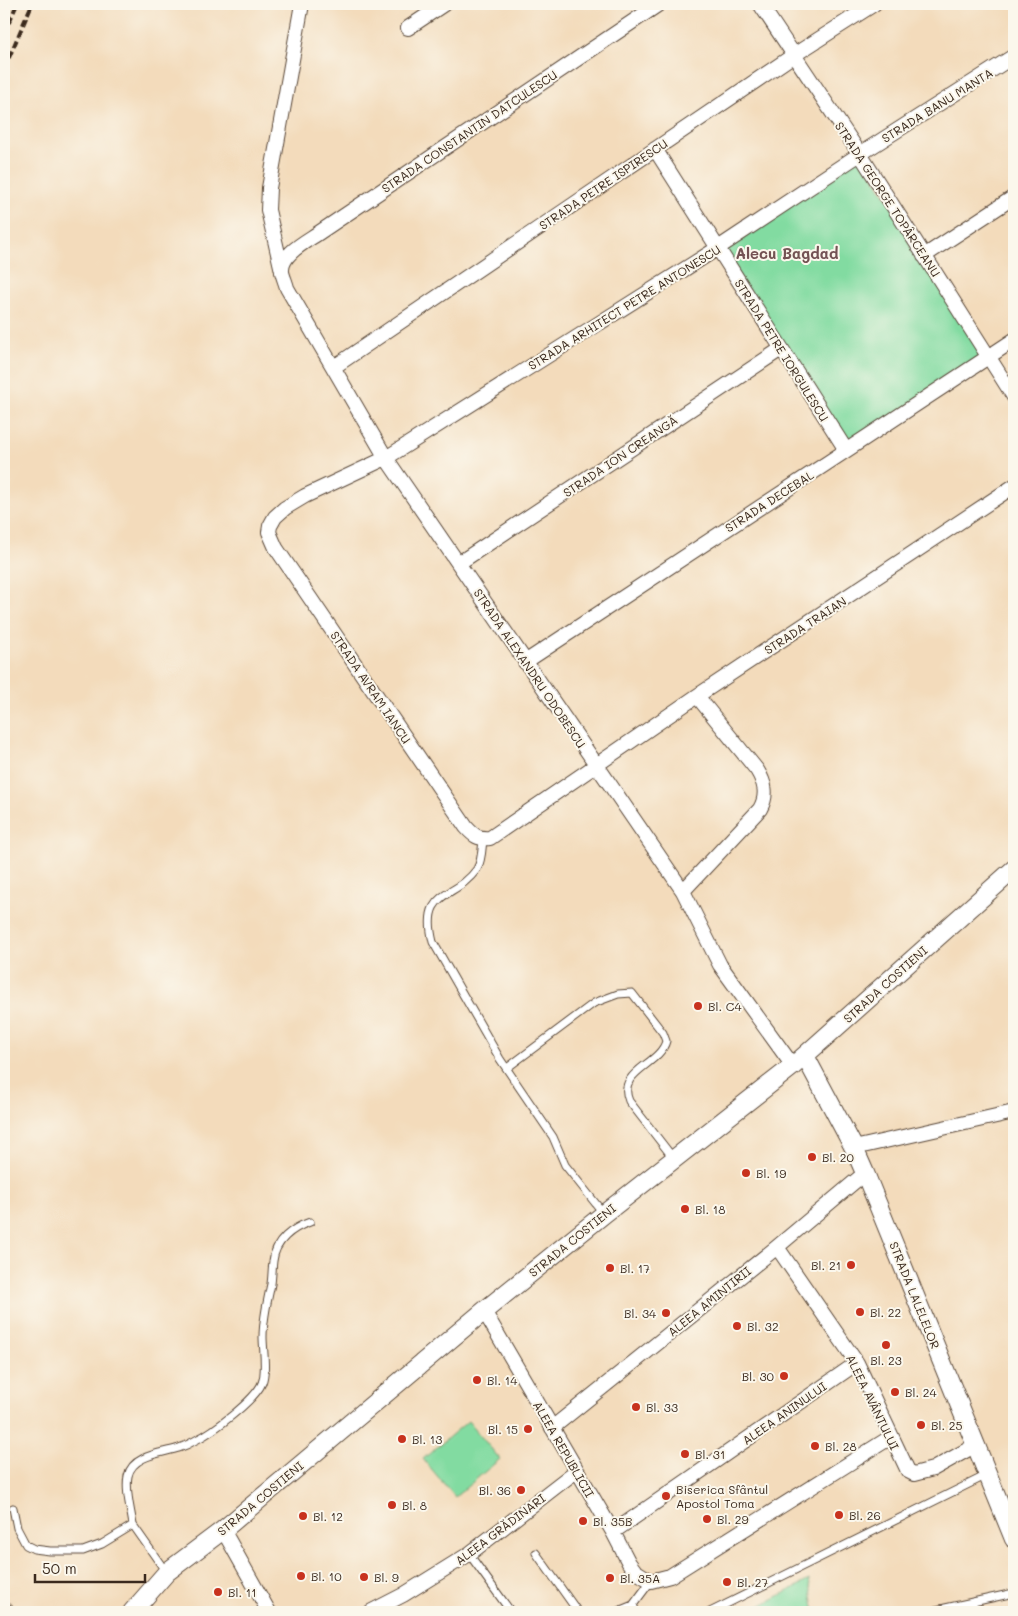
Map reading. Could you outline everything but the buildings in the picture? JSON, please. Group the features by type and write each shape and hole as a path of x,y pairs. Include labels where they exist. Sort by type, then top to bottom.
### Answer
{"street":[{"name":"STRADA ALEXANDRU ODOBESCU","path":"302,4 269,188 268,210 287,288 386,458 683,891 720,965 799,1061"},
{"path":"408,28 444,4"},
{"name":"STRADA CONSTANTIN DATCULESCU","path":"283,267 290,253 317,234 659,4"},
{"name":"STRADA GEORGE TOPÂRCEANU","path":"760,4 860,154 1014,397"},
{"name":"STRADA PETRE ISPIRESCU","path":"334,367 794,55 874,4"},
{"name":"STRADA BANU MANTA","path":"860,154 1014,56"},
{"name":"STRADA PETRE IORGULESCU","path":"655,149 846,450"},
{"name":"STRADA ARHITECT PETRE ANTONESCU","path":"386,458 718,248 860,154"},
{"path":"924,256 1014,197"},
{"name":"STRADA DECEBAL","path":"525,662 1014,340"},
{"name":"STRADA ION CREANGĂ","path":"459,563 782,349"},
{"name":"STRADA AVRAM IANCU","path":"386,458 305,496 285,508 275,517 269,532 282,556 466,827 473,836 483,839"},
{"name":"STRADA TRAIAN","path":"597,765 697,696 1014,486"},
{"path":"683,891 760,809 764,801 765,792 764,784 757,770 697,696"},
{"path":"483,839 490,838 597,765"},
{"name":"STRADA COSTIENI","path":"132,1612 167,1572 223,1530 604,1214 799,1061 1014,869"},
{"name":"STRADA LALELELOR","path":"799,1061 854,1148 1014,1539"},
{"path":"854,1148 1014,1112"},
{"name":"ALEEA AMINTIRII","path":"552,1428 865,1173"},
{"name":"ALEEA AVÂNTULUI","path":"777,1246 857,1363 908,1471 914,1474 933,1469 976,1445"},
{"name":"ALEEA REPUBLICII","path":"484,1312 613,1532 629,1563 635,1571 651,1581"},
{"name":"ALEEA ANINULUI","path":"613,1532 857,1363"},
{"path":"651,1581 670,1576 891,1436"},
{"name":"ALEEA GRĂDINARI","path":"370,1612 403,1595 469,1554 576,1471"},
{"path":"223,1530 270,1612"}],"lane":[{"path":"483,839 477,868 468,878 439,899 430,915 429,926 433,942 507,1068 553,1137 564,1164 604,1214"},
{"path":"507,1068 594,1003 618,994 632,993 664,1033 666,1041 660,1052 630,1078 626,1092 629,1100 674,1159"},
{"path":"167,1572 133,1525 128,1475 133,1466 146,1457 181,1448 198,1440 220,1425 247,1401 262,1383 264,1369 263,1328 272,1282 273,1260 280,1242 291,1231 310,1222"},
{"path":"710,1612 987,1475"},
{"path":"13,1508 16,1528 21,1538 26,1545 42,1550 83,1551 102,1544 133,1525"},
{"path":"536,1553 578,1612"},
{"path":"469,1554 511,1612"},
{"path":"616,1612 634,1609 651,1581"},
{"path":"927,1612 1014,1593"}],"green space":[{"path":"860,154 984,357 847,446 718,248"},
{"path":"468,1421 500,1459 455,1497 423,1459"},
{"path":"809,1580 815,1612 748,1612"}],"railway":[{"path":"4,34 17,4"},
{"path":"4,69 32,4"}],"place":[{"name":"Bl. C4","path":"698,1006"},
{"name":"Bl. 20","path":"812,1157"},
{"name":"Bl. 19","path":"746,1173"},
{"name":"Bl. 18","path":"685,1209"},
{"name":"Bl. 21","path":"851,1265"},
{"name":"Bl. 17","path":"610,1268"},
{"name":"Bl. 22","path":"860,1312"},
{"name":"Bl. 34","path":"666,1313"},
{"name":"Bl. 32","path":"737,1326"},
{"name":"Bl. 23","path":"886,1345"},
{"name":"Bl. 30","path":"784,1376"},
{"name":"Bl. 14","path":"477,1380"},
{"name":"Bl. 24","path":"895,1392"},
{"name":"Bl. 33","path":"636,1407"},
{"name":"Bl. 25","path":"921,1425"},
{"name":"Bl. 15","path":"528,1429"},
{"name":"Bl. 13","path":"402,1439"},
{"name":"Bl. 28","path":"815,1446"},
{"name":"Bl. 31","path":"685,1454"},
{"name":"Bl. 36","path":"521,1490"},
{"name":"Biserica Sfântul Apostol Toma","path":"666,1496"},
{"name":"Bl. 8","path":"392,1505"},
{"name":"Bl. 26","path":"839,1515"},
{"name":"Bl. 12","path":"303,1516"},
{"name":"Bl. 29","path":"707,1519"},
{"name":"Bl. 35B","path":"583,1521"},
{"name":"Bl. 10","path":"301,1576"},
{"name":"Bl. 9","path":"364,1577"},
{"name":"Bl. 35A","path":"610,1578"},
{"name":"Bl. 27","path":"727,1582"},
{"name":"Bl. 11","path":"218,1592"}],"district":[{"name":"Alecu Bagdad","path":"787,253"}]}
